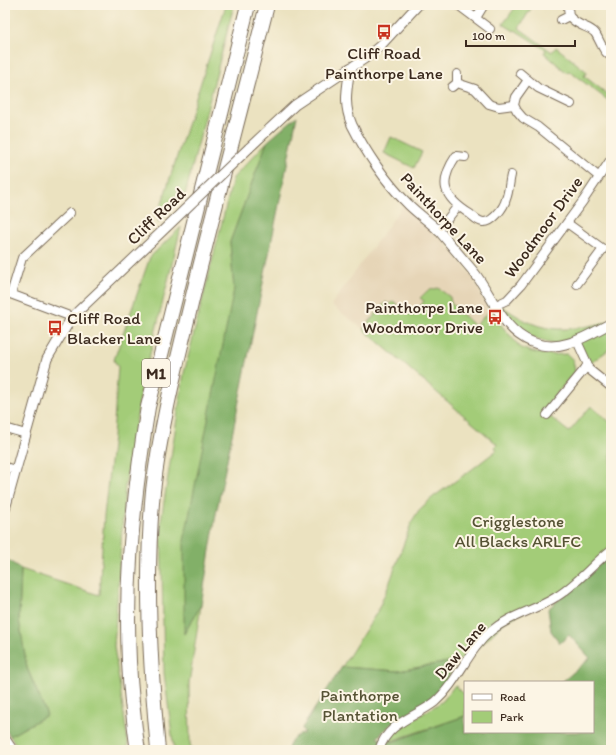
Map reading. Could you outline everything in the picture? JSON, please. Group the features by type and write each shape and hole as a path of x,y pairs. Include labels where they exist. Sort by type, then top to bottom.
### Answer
{"highway":[{"name":"M1","path":"138,750 127,656 130,548 140,457 148,407 248,5"},
{"name":"M1","path":"158,750 151,672 149,565 154,490 169,395 267,5"}],"street":[{"name":"Cliff Road","path":"5,510 47,359 72,317 296,105 381,45 418,5"},
{"path":"458,5 490,29"},
{"path":"476,18 484,5"},
{"path":"568,7 565,18 594,32 605,50 611,56"},
{"name":"Painthorpe Lane","path":"350,68 345,92 347,110 355,130 388,180 405,202 438,231 478,277 494,306 516,332 533,343 553,346 577,341 611,323"},
{"path":"520,73 538,88 571,104"},
{"path":"457,74 455,85 475,90 489,104 499,107 514,105"},
{"path":"528,80 516,97 514,105 523,118 538,127 598,176"},
{"path":"465,157 456,156 446,178 448,194 457,207 477,220 484,222 490,220 506,201 511,175"},
{"name":"Woodmoor Drive","path":"494,306 507,300 521,285 583,201 598,176 611,159"},
{"path":"508,188 517,190"},
{"path":"438,231 457,207"},
{"path":"70,212 22,258 8,293 72,317"},
{"path":"567,223 602,249 578,284"},
{"path":"548,415 588,365 577,341"},
{"path":"586,367 611,387"},
{"path":"5,428 26,434"},
{"path":"5,467 16,470"},
{"name":"Daw Lane","path":"379,750 386,735 392,728 409,716 427,708 442,694 491,631 505,622 563,593 611,550"},
{"path":"5,738 13,750"}],"shaded area":[{"path":"404,204 445,243 472,276 489,311 520,347 526,350 548,355 567,354 570,357 575,367 575,371 554,399 374,337 331,305"}],"green space":[{"path":"226,5 234,5 185,195 158,223 159,212"},
{"path":"517,5 533,5 519,28 552,52 556,47 587,72 584,76 611,97 611,104 569,71 567,73 544,53 546,50 503,24"},
{"path":"297,116 216,514 201,605 184,634 184,541 234,289 230,242 267,142"},
{"path":"391,137 422,152 414,168 384,153"},
{"path":"267,142 230,242 234,289 184,634 201,605 189,683 190,744 192,750 174,750 164,673 161,521 184,373 233,178"},
{"path":"181,227 142,387 125,486 114,646 129,750 20,750 10,736 47,715 27,668 19,622 21,569 99,595 104,516 113,436 118,367 114,360 150,257"},
{"name":"Crigglestone All Blacks ARLFC","path":"438,288 450,297 451,303 475,326 489,311 520,347 525,350 542,354 567,354 573,360 575,371 543,411 569,432 591,406 611,423 611,550 572,586 505,622 474,652 459,660 398,671 342,667 377,612 388,587 412,521 419,510 433,497 497,450 495,447 497,444 363,329 386,302 390,305 393,301 413,316 424,301 420,298 427,291"},
{"path":"498,303 526,321 539,326 565,329 579,328 611,321 611,348 588,365 577,341 559,346 516,333"},
{"name":"Painthorpe Plantation","path":"611,554 611,642 609,644 611,645 611,750 288,750 293,739 304,733 302,728 342,667 398,671 459,660 443,684 432,697 383,731 377,738 392,742 464,716 464,733 594,733 594,681 563,681 590,658 569,635 560,643 551,631 548,609"},
{"path":"5,558 21,569 19,619 27,668 47,715 10,736 5,729"},
{"path":"455,685 464,694 464,716 388,742 397,730 443,701"}],"place":[{"name":"Cliff Road Painthorpe Lane","path":"384,32"},
{"name":"Painthorpe Lane Woodmoor Drive","path":"495,317"},
{"name":"Cliff Road Blacker Lane","path":"55,328"}]}
